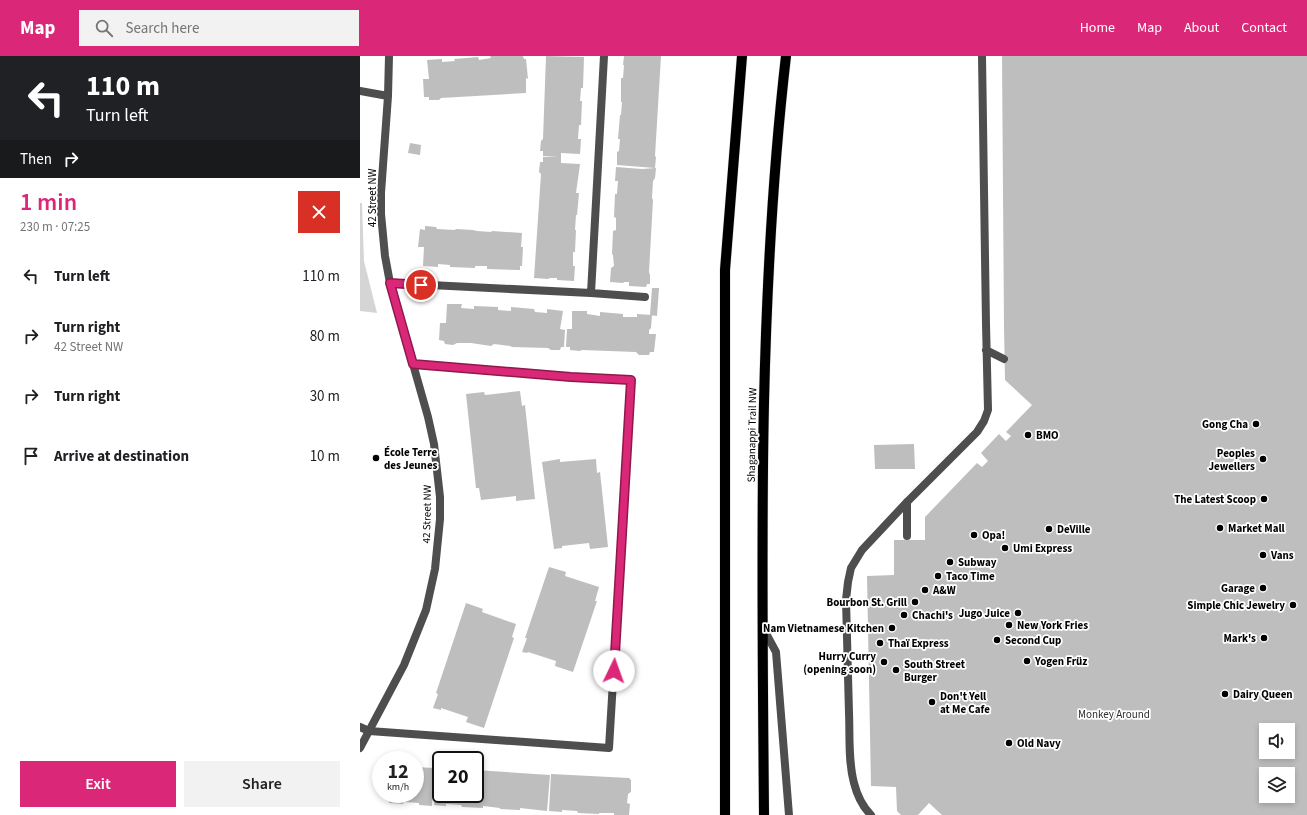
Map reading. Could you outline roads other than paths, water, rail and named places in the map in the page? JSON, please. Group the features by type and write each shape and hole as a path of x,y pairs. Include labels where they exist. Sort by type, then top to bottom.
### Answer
{"main road":[{"path":"724,815 725,270 742,56"},
{"name":"Shaganappi Trail NW","path":"764,815 763,460 766,316 776,158 786,56"}],"street":[{"name":"42 Street NW","path":"360,748 404,665 426,610 435,569 440,519 440,497 434,444 428,417 390,283 385,256 381,214 382,170 388,96 389,56"},
{"path":"591,293 604,56"},
{"path":"871,815 858,797 852,768 846,591 851,568 857,556 907,502 977,432 984,421 988,410 982,56"},
{"path":"360,91 388,96"},
{"path":"390,283 645,297"},
{"path":"986,350 1004,358"},
{"path":"360,727 369,731 609,748 631,380 571,377 413,364"},
{"path":"907,502 907,536"},
{"path":"763,627 776,652 789,815"}],"place":[{"name":"Gong Cha","path":"1256,424"},
{"name":"BMO","path":"1028,435"},
{"name":"École Terre des Jeunes","path":"376,458"},
{"name":"Peoples Jewellers","path":"1263,459"},
{"name":"The Latest Scoop","path":"1264,499"},
{"name":"Market Mall","path":"1220,528"},
{"name":"DeVille","path":"1049,529"},
{"name":"Opa!","path":"974,535"},
{"name":"Umi Express","path":"1005,548"},
{"name":"Vans","path":"1263,555"},
{"name":"Subway","path":"950,562"},
{"name":"Taco Time","path":"938,576"},
{"name":"Garage","path":"1263,588"},
{"name":"A&W","path":"925,590"},
{"name":"Bourbon St. Grill","path":"915,602"},
{"name":"Simple Chic Jewelry","path":"1293,605"},
{"name":"Jugo Juice","path":"1018,613"},
{"name":"Chachi's","path":"904,615"},
{"name":"New York Fries","path":"1009,625"},
{"name":"Nam Vietnamese Kitchen","path":"892,628"},
{"name":"Mark's","path":"1264,638"},
{"name":"Second Cup","path":"997,640"},
{"name":"Thaï Express","path":"880,643"},
{"name":"Yogen Früz","path":"1027,661"},
{"name":"Hurry Curry (opening soon)","path":"884,662"},
{"name":"South Street Burger","path":"896,670"},
{"name":"Dairy Queen","path":"1225,694"},
{"name":"Don't Yell at Me Cafe","path":"932,702"},
{"name":"Old Navy","path":"1009,743"}],"park label":[{"name":"Monkey Around","path":"1114,714"}]}
